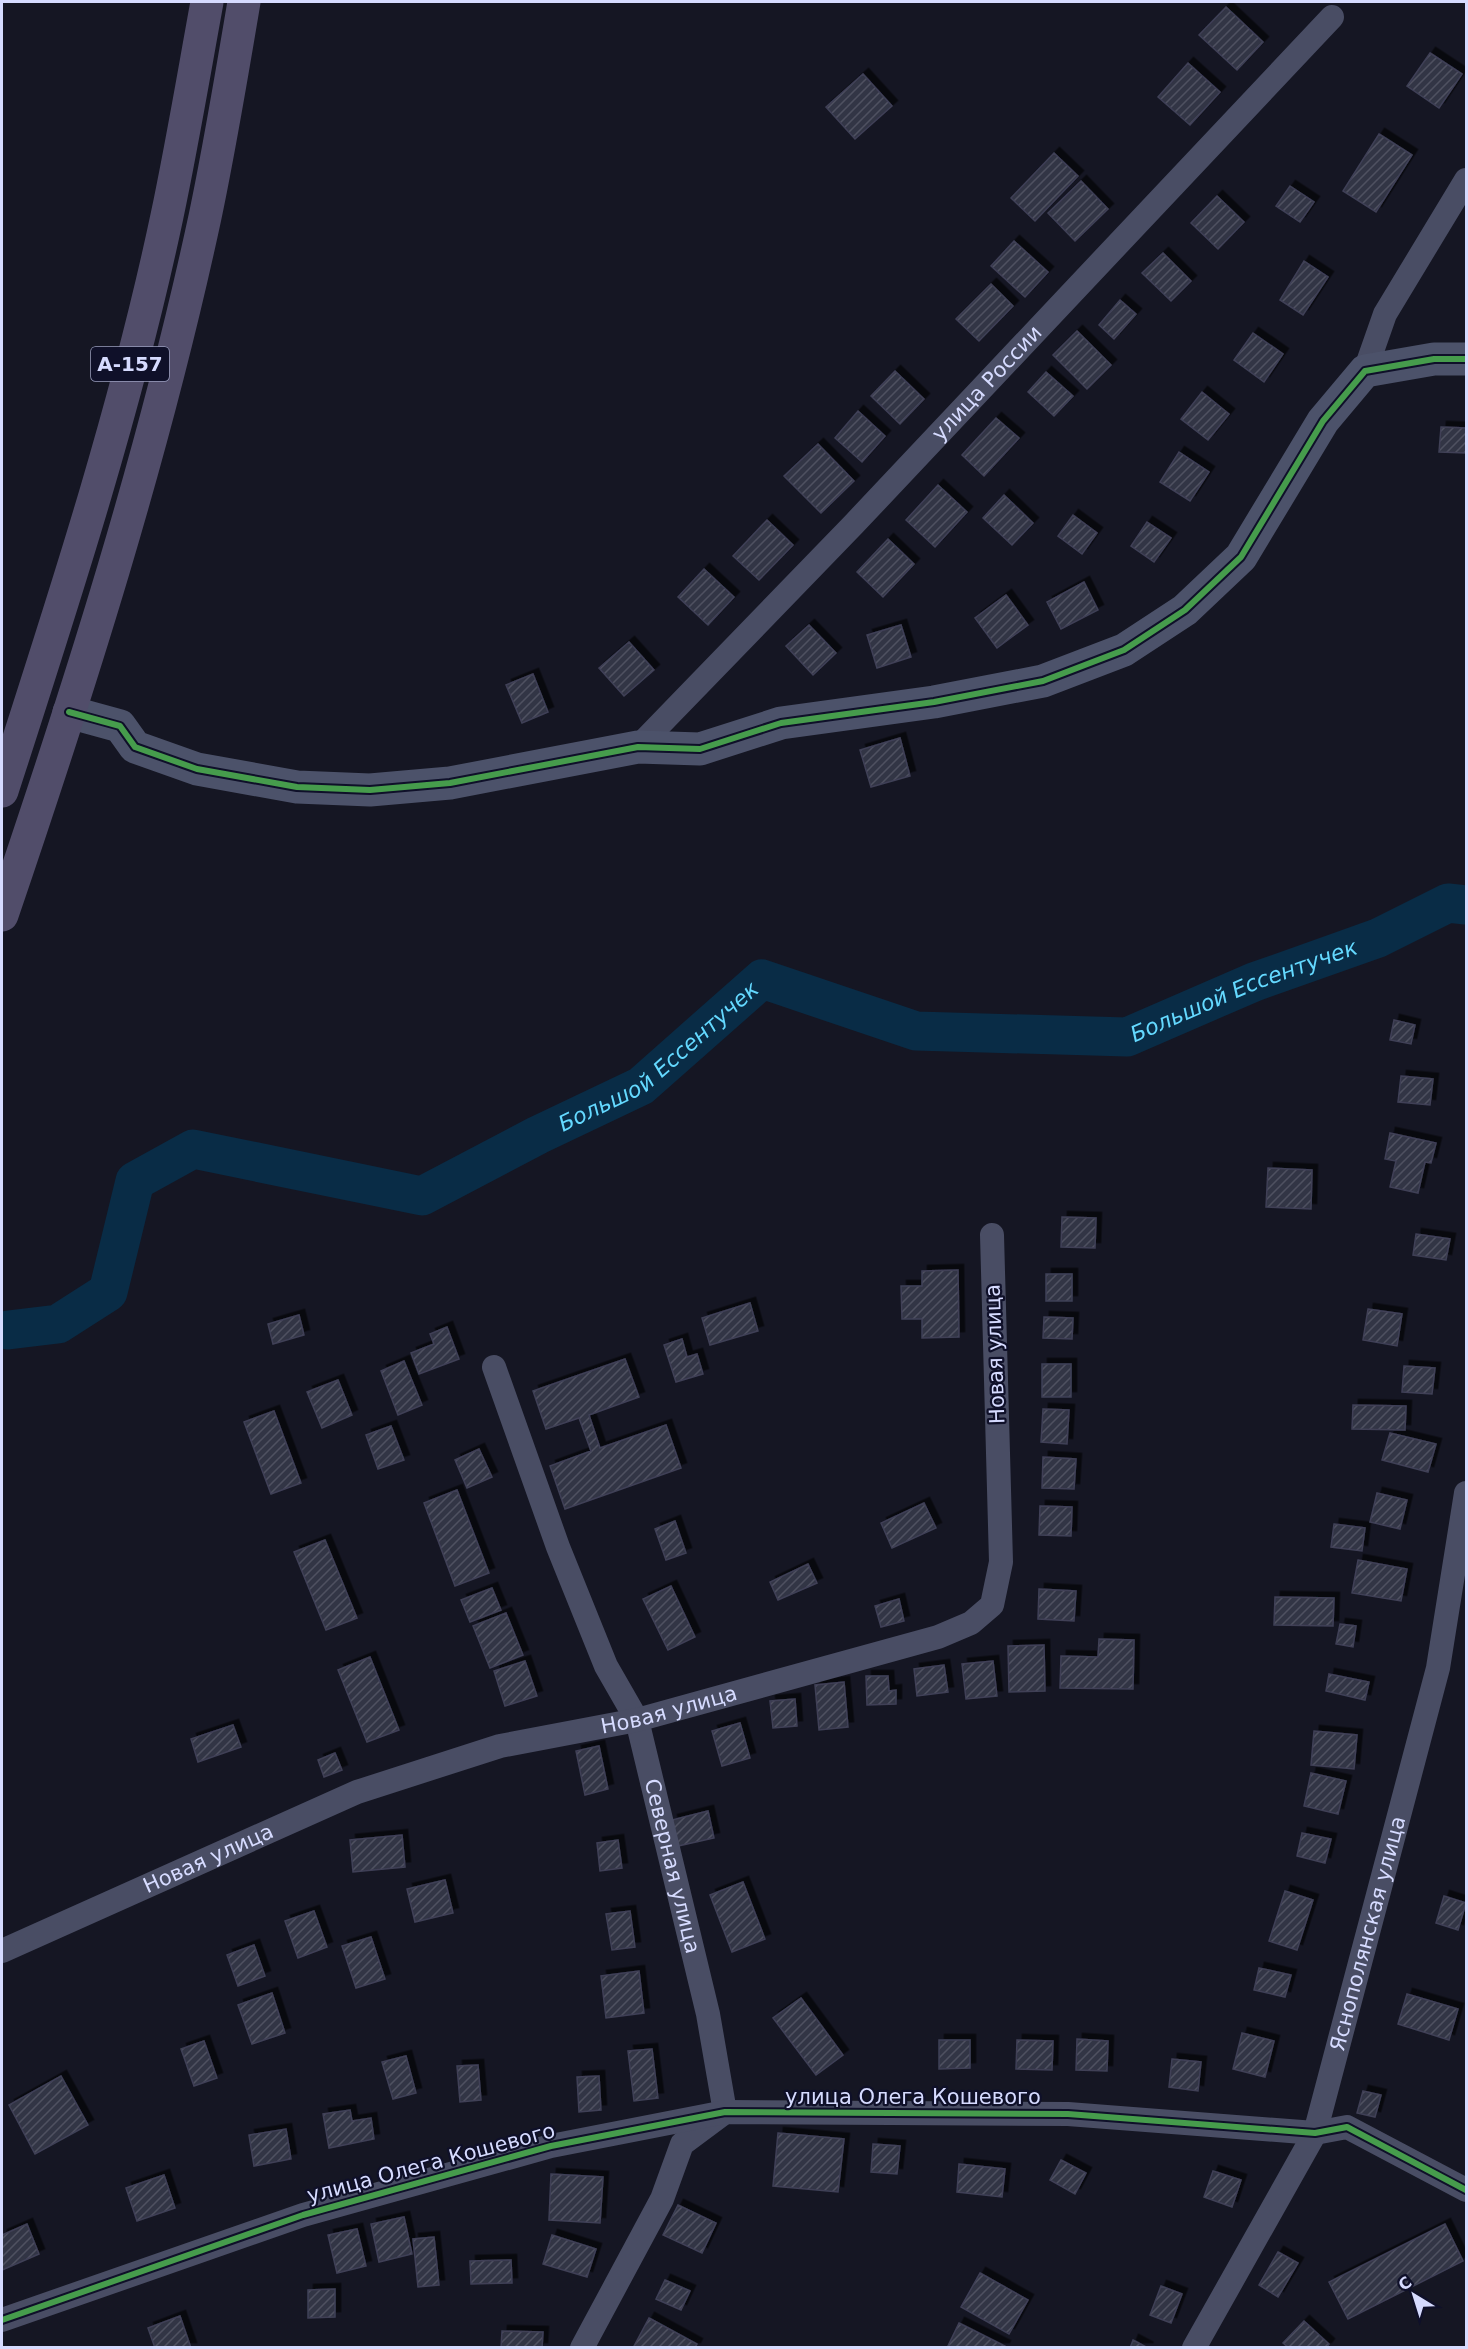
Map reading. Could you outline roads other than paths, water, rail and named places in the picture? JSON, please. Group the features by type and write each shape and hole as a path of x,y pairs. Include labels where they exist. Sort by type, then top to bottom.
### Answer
{"main road":[{"name":"А-157","path":"2,791 100,471 138,338 167,216 207,2"},
{"name":"А-157","path":"2,915 69,712 136,489 177,339 205,216 244,2"}],"street":[{"name":"улица России","path":"638,747 854,524 1332,17"},
{"path":"69,712 120,726 135,747 196,769 297,788 370,790 450,783 638,747 700,749 781,723 934,702 1043,681 1124,650 1185,610 1241,557 1323,422 1365,371 1385,314 1467,180"},
{"path":"1365,371 1434,359 1467,359"},
{"name":"Новая улица","path":"2,1951 357,1792 500,1746 637,1720 938,1636 970,1623 992,1605 1001,1562 992,1235"},
{"name":"Северная улица","path":"494,1366 558,1547 606,1666 637,1720 708,2014 725,2112"},
{"name":"Яснополянская улица","path":"1194,2348 1315,2133 1438,1668 1467,1493"},
{"path":"582,2348 662,2199 682,2144 725,2112"},
{"name":"улица Олега Кошевого","path":"2,2320 303,2215 550,2146 725,2112 1068,2114 1315,2133 1347,2127 1467,2190"}],"waterway":[{"name":"Большой Ессентучек","path":"8,1330 58,1324 108,1292 135,1181 193,1149 422,1196 538,1135 641,1086 762,979 916,1031 1127,1037 1254,982 1378,938 1448,903 1466,905"}]}
